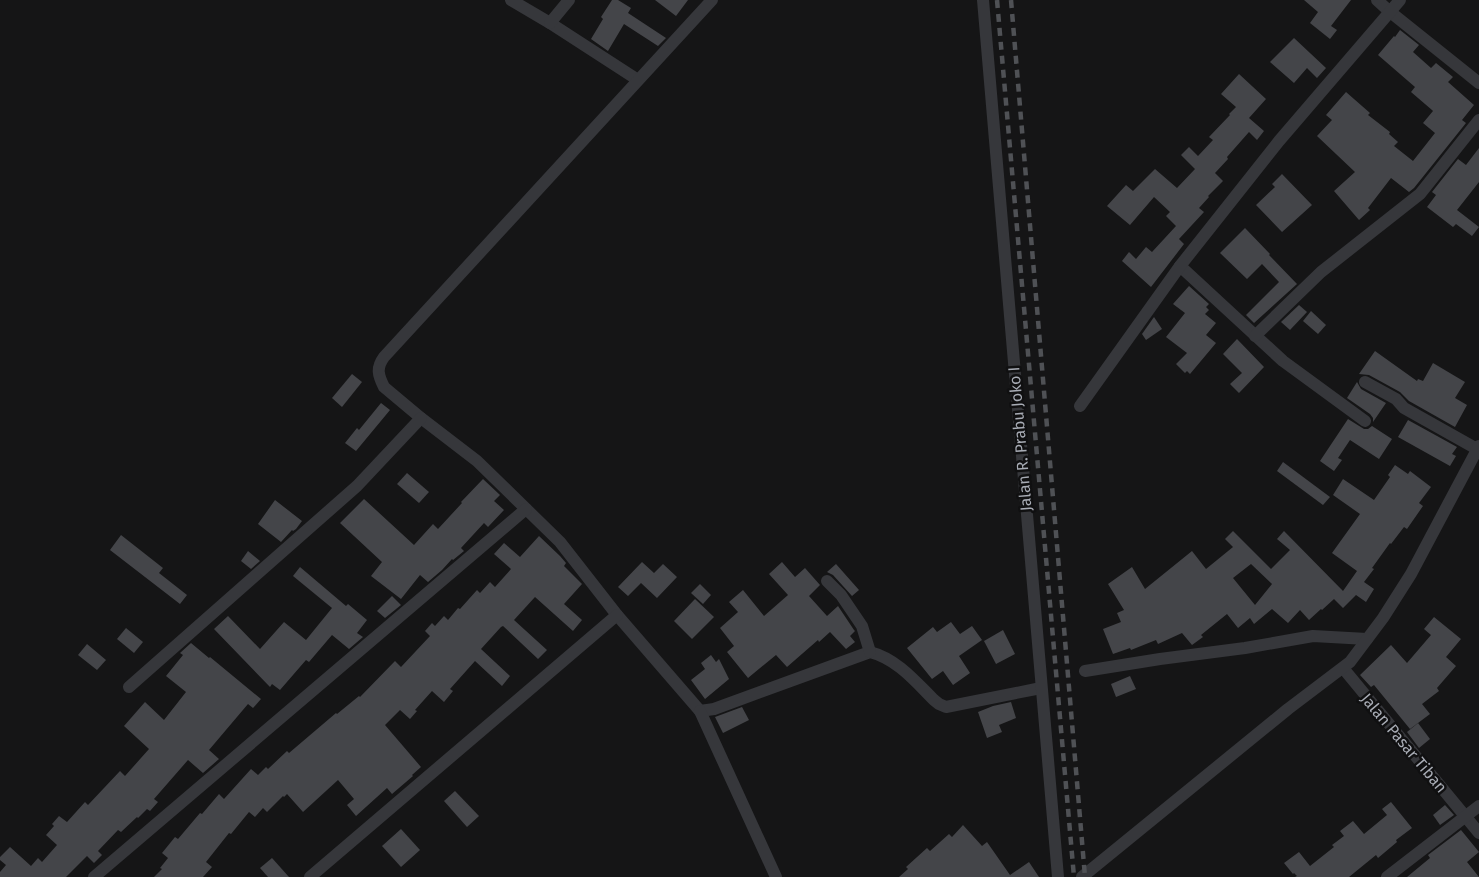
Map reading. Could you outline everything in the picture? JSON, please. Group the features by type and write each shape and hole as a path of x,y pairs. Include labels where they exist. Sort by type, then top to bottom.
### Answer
{"street":[{"path":"511,0 639,80"},
{"path":"550,23 569,0"},
{"path":"712,0 380,362 377,373 384,387 420,418 477,461 560,542 617,615 700,711 776,877"},
{"name":"Jalan R. Prabu Joko I","path":"983,0 1058,877"},
{"path":"1377,0 1479,83"},
{"path":"1080,406 1180,266 1279,141 1400,0"},
{"path":"1255,336 1321,272 1420,194 1479,120"},
{"path":"1180,266 1300,375 1365,421"},
{"path":"1082,877 1288,709 1346,665 1383,618 1412,574 1478,447 1404,408 1396,399 1365,382"},
{"path":"129,687 357,486 420,418"},
{"path":"94,877 526,509"},
{"path":"827,581 841,595 862,626 870,652"},
{"path":"310,877 617,615"},
{"path":"1085,671 1314,636 1363,643"},
{"path":"700,711 714,709 870,652 882,655 902,669 934,700 946,707 1041,688"},
{"name":"Jalan Pasar Tiban","path":"1346,665 1479,833"},
{"path":"1388,877 1479,806"}],"building":[{"path":"612,0 618,0 631,8 628,13 666,38 658,46 624,24 608,51 591,39"},
{"path":"655,0 688,0 676,16"},
{"path":"1304,0 1351,0 1331,26 1337,30 1330,39 1310,23 1318,12"},
{"path":"1400,30 1419,45 1413,52 1431,68 1436,63 1453,77 1448,82 1474,105 1462,120 1466,123 1414,188 1409,192 1391,178 1368,208 1370,210 1359,220 1334,191 1355,172 1317,136 1332,120 1326,115 1346,92 1370,113 1368,115 1390,132 1389,134 1398,142 1394,146 1413,161 1435,133 1423,123 1433,111 1411,92 1415,87 1378,55"},
{"path":"1294,38 1326,68 1317,78 1307,68 1294,83 1270,62"},
{"path":"1239,74 1266,99 1249,118 1264,131 1257,140 1249,132 1215,173 1223,181 1199,208 1204,212 1179,239 1184,244 1151,287 1122,261 1129,252 1136,259 1146,247 1152,252 1176,226 1166,216 1170,212 1154,197 1130,225 1107,206 1126,185 1133,191 1155,169 1177,188 1195,169 1181,155 1189,147 1198,156 1213,140 1209,137 1236,107 1221,94"},
{"path":"1479,148 1479,182 1457,210 1479,227 1472,236 1456,224 1453,227 1427,207 1436,195 1432,192 1458,159 1466,165"},
{"path":"1282,174 1312,205 1282,232 1256,205 1275,187 1272,184"},
{"path":"1245,228 1297,284 1254,323 1246,315 1279,282 1262,264 1247,279 1220,253"},
{"path":"1189,286 1209,304 1206,307 1209,310 1205,314 1216,323 1206,335 1216,343 1190,374 1187,371 1185,373 1176,364 1187,353 1166,337 1185,313 1173,304"},
{"path":"1299,305 1307,312 1290,330 1281,322"},
{"path":"1311,311 1326,325 1318,334 1303,321"},
{"path":"1154,317 1162,329 1146,340 1142,334"},
{"path":"1237,339 1264,367 1239,393 1230,384 1242,373 1223,354"},
{"path":"1375,351 1417,381 1418,379 1423,381 1433,363 1465,382 1455,398 1467,405 1455,427 1409,401 1400,392 1369,375 1359,374"},
{"path":"352,374 362,382 342,407 332,398"},
{"path":"1357,382 1361,389 1386,403 1373,422 1370,414 1347,398"},
{"path":"381,403 390,410 356,451 345,443"},
{"path":"1348,419 1364,429 1372,426 1392,439 1379,459 1350,440 1338,458 1342,460 1334,471 1320,461"},
{"path":"1408,420 1457,447 1452,454 1456,456 1450,466 1398,437"},
{"path":"1283,462 1330,497 1323,505 1277,471"},
{"path":"1395,465 1408,474 1410,471 1431,487 1419,503 1423,506 1407,529 1404,527 1390,543 1364,582 1374,589 1366,602 1356,595 1343,608 1334,599 1309,620 1300,610 1288,623 1272,609 1254,624 1250,618 1238,628 1227,614 1192,645 1182,633 1158,644 1156,640 1113,654 1103,629 1121,622 1117,613 1124,610 1108,584 1132,567 1145,589 1192,551 1206,569 1233,547 1225,539 1233,531 1271,569 1290,550 1277,539 1284,531 1343,591 1357,571 1332,553 1360,514 1333,495 1343,479 1374,500 1390,477 1388,475","holes":["1251,564 1272,584 1255,605 1233,578"]},
{"path":"407,473 429,492 419,503 397,484"},
{"path":"483,479 500,495 494,501 504,510 488,527 484,523 461,548 464,551 428,582 420,575 401,599 371,576 382,562 340,523 364,499 414,545 433,524 438,529"},
{"path":"275,500 302,521 281,542 258,524"},
{"path":"121,535 163,568 159,573 187,595 180,604 110,550"},
{"path":"539,536 560,556 566,563 564,566 582,584 564,604 582,620 573,631 535,597 514,620 547,650 538,659 503,626 481,649 510,676 502,686 475,661 450,689 453,691 444,702 432,691 410,719 400,710 385,725 421,767 413,776 392,794 387,788 356,816 347,805 354,799 338,780 303,812 287,794 267,812 263,808 255,817 249,812 206,862 212,867 203,877 154,877 168,858 162,853 219,794 224,799 251,769 258,775 266,767 268,769 287,751 289,753 336,713 360,697 395,661 401,667 430,636 425,631 432,623 435,626 444,616 448,620 477,590 480,593 490,582 495,587 511,569 494,554 504,543 520,557"},
{"path":"248,551 260,561 251,569 241,561"},
{"path":"642,562 654,573 663,564 677,577 657,598 641,583 628,596 618,587"},
{"path":"782,562 795,577 805,568 820,585 809,596 827,616 838,606 855,631 850,636 855,642 846,649 830,632 787,667 776,655 748,678 727,652 734,646 720,628 738,612 729,602 743,590 764,616 788,595 769,574"},
{"path":"836,564 859,590 852,596 833,575 827,572"},
{"path":"300,567 346,606 348,604 367,620 357,633 363,637 349,649 332,635 309,662 306,660 280,690 272,684 270,687 214,629 228,616 260,649 284,622 306,640 332,608 293,576"},
{"path":"700,584 711,595 703,604 691,593"},
{"path":"392,596 401,605 385,618 377,611"},
{"path":"695,599 714,617 692,639 674,621"},
{"path":"1434,617 1461,639 1446,657 1456,666 1437,688 1439,691 1422,704 1430,714 1410,729 1374,685 1371,687 1360,675 1391,645 1407,663 1431,635 1424,629"},
{"path":"951,622 960,634 972,626 982,640 959,656 970,673 953,685 943,671 932,679 907,648 933,627 937,632"},
{"path":"126,628 143,642 134,653 117,639"},
{"path":"1003,630 1015,654 996,664 984,641"},
{"path":"191,643 261,699 253,708 248,704 209,750 219,759 203,773 188,760 154,799 158,802 150,811 147,809 121,832 118,830 98,851 102,855 94,863 87,856 66,877 0,877 0,872 6,865 0,857 10,847 31,866 38,858 42,862 57,845 46,835 59,816 67,822 85,802 88,805 120,771 125,776 149,749 124,726 145,702 164,720 186,692 166,676 183,655 180,653"},
{"path":"87,644 106,660 97,670 78,655"},
{"path":"711,655 716,662 719,659 729,679 705,699 691,680 705,669 701,663"},
{"path":"1130,676 1136,689 1116,697 1111,684"},
{"path":"1011,702 1016,718 999,725 1002,732 987,738 978,712"},
{"path":"742,707 749,720 723,733 715,717"},
{"path":"1418,723 1430,739 1419,748 1407,732"},
{"path":"455,791 479,816 467,827 444,801"},
{"path":"1391,802 1412,828 1378,858 1376,855 1349,877 1295,877 1297,876 1284,863 1299,852 1310,866 1344,836 1340,831 1353,821 1364,834 1387,815 1382,809"},
{"path":"1445,805 1454,815 1440,825 1433,815"},
{"path":"963,825 982,846 987,842 1010,875 1029,862 1039,877 899,877 908,869 906,867 927,848 930,851 949,834 952,837"},
{"path":"401,829 420,850 401,867 382,846"},
{"path":"1461,830 1479,852 1467,862 1479,877 1407,877 1430,858 1428,855"},
{"path":"272,858 289,877 268,877 260,868"}],"railway":[{"path":"997,0 1074,877"},
{"path":"1011,0 1085,877"}]}
